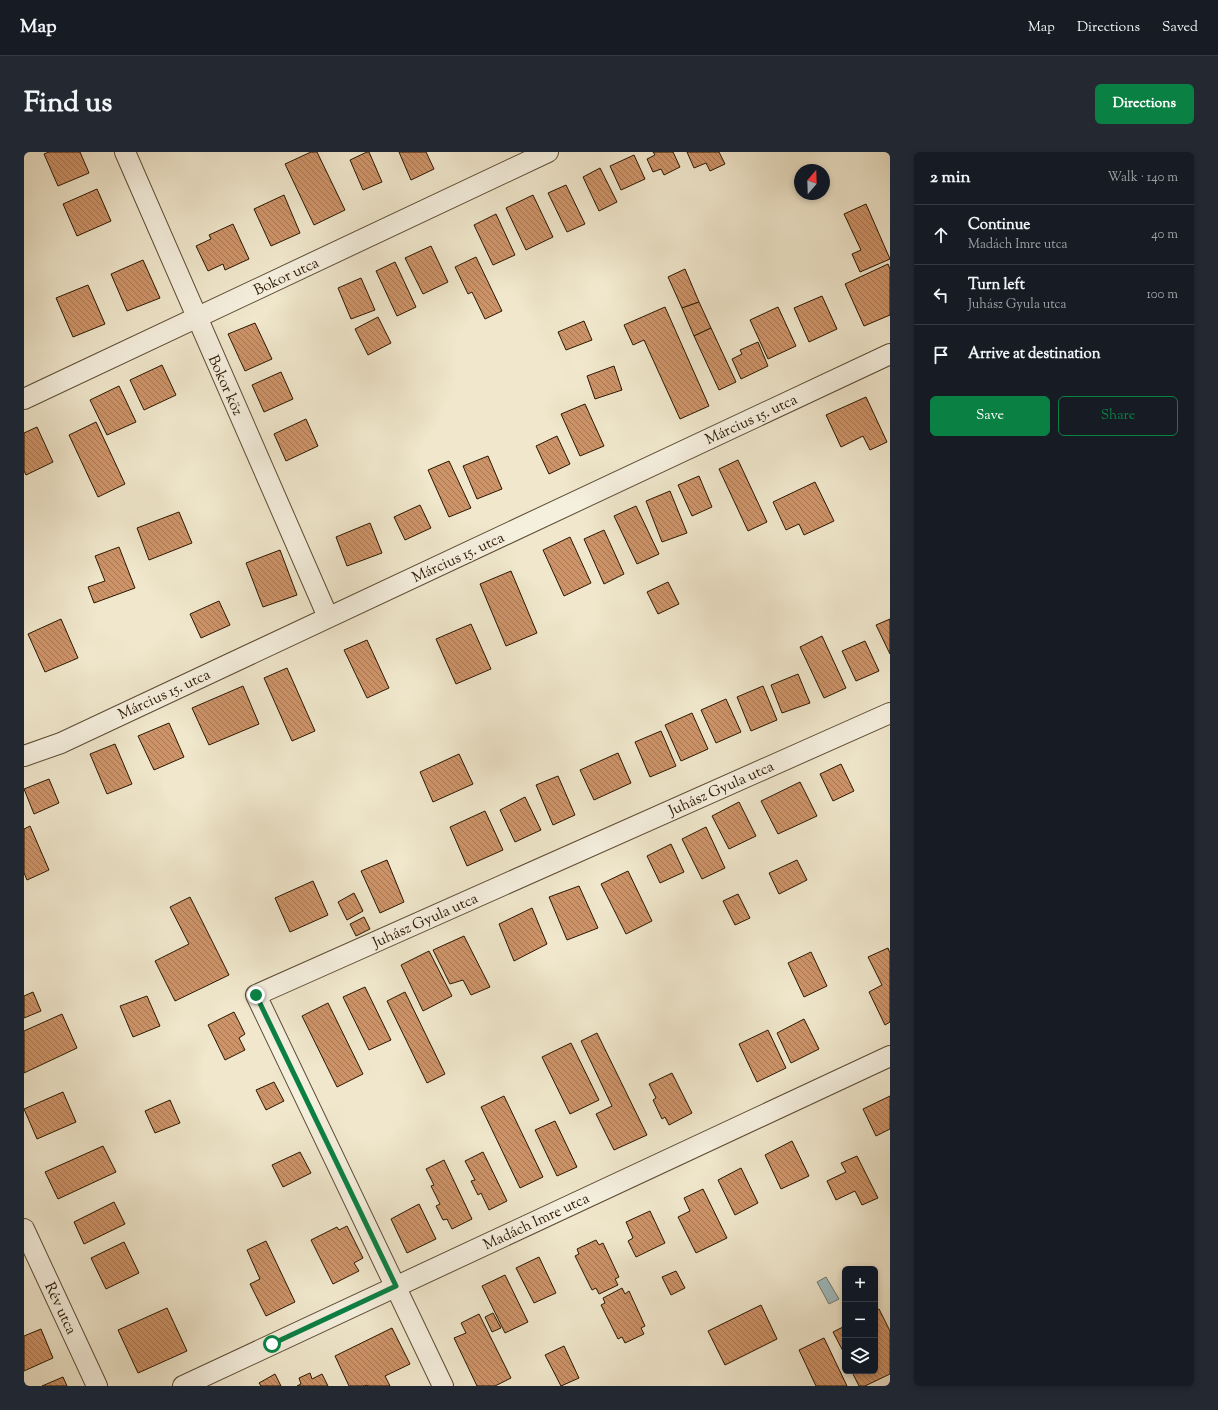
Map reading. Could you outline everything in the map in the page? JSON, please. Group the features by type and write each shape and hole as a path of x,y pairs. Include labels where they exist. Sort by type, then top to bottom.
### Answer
{"street":[{"name":"Bokor köz","path":"125,152 328,618"},
{"name":"Bokor utca","path":"24,399 548,152"},
{"name":"Március 15. utca","path":"24,756 62,743 890,354"},
{"name":"Juhász Gyula utca","path":"396,1286 256,995 890,713"},
{"name":"Madách Imre utca","path":"183,1386 890,1056"},
{"name":"Rév utca","path":"24,1229 97,1386"},
{"path":"396,1286 443,1386"}],"water":[{"path":"826,1277 839,1299 829,1304 817,1282"}],"building":[{"path":"49,152 80,152 89,173 58,186 44,154"},
{"path":"311,152 317,152 345,210 314,225 285,164"},
{"path":"369,152 382,182 363,190 350,160"},
{"path":"399,152 426,152 434,169 411,180"},
{"path":"653,152 673,152 680,167 664,175 661,169 653,172 647,159 655,155"},
{"path":"687,152 719,152 725,164 710,171 706,163 694,168"},
{"path":"634,155 645,179 621,190 610,166"},
{"path":"600,168 617,202 599,211 583,177"},
{"path":"566,185 585,224 567,232 548,193"},
{"path":"97,189 111,221 77,236 63,204"},
{"path":"284,195 300,233 271,246 254,209"},
{"path":"533,195 553,237 526,250 506,208"},
{"path":"866,204 890,259 860,272 852,254 861,250 844,214"},
{"path":"496,214 515,255 493,265 474,225"},
{"path":"233,224 249,259 225,270 223,264 208,271 196,246 211,239 209,235"},
{"path":"431,246 448,282 423,294 405,258"},
{"path":"476,257 502,311 485,319 472,292 468,294 455,267"},
{"path":"143,260 160,298 127,311 111,274"},
{"path":"395,262 416,307 397,316 376,271"},
{"path":"888,264 890,269 890,315 864,326 845,284"},
{"path":"685,269 699,302 682,308 668,277"},
{"path":"361,278 375,310 351,319 338,288"},
{"path":"88,285 105,324 73,337 56,298"},
{"path":"822,296 837,329 809,342 794,308"},
{"path":"699,302 711,328 694,336 682,308"},
{"path":"665,307 709,406 680,419 644,340 633,345 624,325"},
{"path":"778,307 796,346 768,359 750,320"},
{"path":"378,317 391,343 368,355 355,329"},
{"path":"584,321 592,340 566,350 558,332"},
{"path":"255,323 272,359 245,371 228,334"},
{"path":"711,328 736,382 719,390 694,336"},
{"path":"758,342 768,366 741,379 732,359 742,354 740,350"},
{"path":"162,365 176,395 144,410 130,380"},
{"path":"614,366 622,390 595,399 587,376"},
{"path":"281,372 293,399 264,412 252,385"},
{"path":"119,386 136,422 107,435 90,400"},
{"path":"866,397 887,442 870,450 863,436 841,447 826,415"},
{"path":"585,404 604,446 580,456 561,414"},
{"path":"306,419 318,446 286,461 274,434"},
{"path":"96,422 125,484 98,497 69,435"},
{"path":"37,427 53,462 26,475 24,471 24,433"},
{"path":"557,436 570,464 549,474 536,446"},
{"path":"488,456 502,489 477,499 463,466"},
{"path":"738,460 767,522 748,531 719,469"},
{"path":"449,461 471,508 449,517 428,470"},
{"path":"699,476 712,507 692,516 678,485"},
{"path":"815,482 834,521 804,535 799,524 786,530 773,502"},
{"path":"670,491 687,533 662,542 646,501"},
{"path":"420,505 431,528 405,540 394,517"},
{"path":"636,506 659,554 637,564 614,516"},
{"path":"179,512 192,543 149,560 137,528"},
{"path":"370,523 382,553 347,566 336,537"},
{"path":"604,530 624,574 604,584 584,539"},
{"path":"570,537 591,583 564,596 543,550"},
{"path":"119,547 135,588 94,603 88,587 105,581 95,556"},
{"path":"280,550 297,595 263,607 246,563"},
{"path":"511,571 537,633 506,646 480,584"},
{"path":"668,582 679,604 658,614 647,592"},
{"path":"219,601 230,625 201,638 190,614"},
{"path":"61,619 78,658 45,672 28,634"},
{"path":"890,619 890,654 876,625"},
{"path":"471,624 491,669 456,684 436,639"},
{"path":"822,636 846,688 824,698 800,647"},
{"path":"367,640 389,688 367,698 344,650"},
{"path":"865,641 879,671 856,681 842,651"},
{"path":"287,668 315,731 292,741 264,678"},
{"path":"798,674 810,703 782,713 771,685"},
{"path":"243,686 259,724 209,745 192,708"},
{"path":"763,686 777,720 751,731 737,697"},
{"path":"726,699 741,732 716,743 701,710"},
{"path":"692,713 708,749 681,761 665,725"},
{"path":"169,723 184,757 154,770 138,736"},
{"path":"661,731 676,766 650,777 635,742"},
{"path":"115,744 132,784 107,794 90,754"},
{"path":"618,753 631,783 594,800 580,770"},
{"path":"459,754 473,784 433,802 420,772"},
{"path":"841,764 854,791 833,801 820,774"},
{"path":"558,776 575,815 553,825 536,785"},
{"path":"49,779 59,803 34,814 24,789"},
{"path":"800,782 817,816 778,834 761,801"},
{"path":"525,797 541,830 515,842 500,810"},
{"path":"739,802 756,836 729,849 712,816"},
{"path":"485,811 503,850 467,866 450,827"},
{"path":"30,826 49,870 27,880 24,873 24,829"},
{"path":"706,827 725,868 702,879 682,839"},
{"path":"671,844 684,872 660,883 647,856"},
{"path":"387,860 404,902 380,913 361,871"},
{"path":"797,860 807,880 779,894 769,873"},
{"path":"628,871 652,921 626,934 601,884"},
{"path":"313,881 328,915 290,932 275,898"},
{"path":"579,886 598,928 567,940 549,897"},
{"path":"354,893 363,911 347,920 338,902"},
{"path":"738,894 750,918 735,925 723,901"},
{"path":"190,897 229,975 175,1001 155,961 189,944 170,907"},
{"path":"532,908 547,944 514,961 499,924"},
{"path":"364,917 370,929 356,936 350,924"},
{"path":"464,936 490,987 471,995 463,980 450,984 433,950"},
{"path":"888,948 890,953 890,1022 885,1025 869,992 882,985 868,957"},
{"path":"429,951 452,996 423,1011 401,965"},
{"path":"811,952 827,986 804,997 788,963"},
{"path":"365,987 391,1040 369,1050 343,997"},
{"path":"33,992 41,1011 24,1018 24,996"},
{"path":"405,992 445,1074 427,1083 387,1001"},
{"path":"147,996 160,1026 133,1037 120,1006"},
{"path":"328,1003 363,1074 337,1087 302,1016"},
{"path":"234,1012 245,1034 239,1038 245,1050 225,1060 208,1025"},
{"path":"62,1014 77,1048 24,1073 24,1031"},
{"path":"804,1019 819,1049 791,1063 777,1033"},
{"path":"768,1030 786,1068 757,1082 739,1044"},
{"path":"597,1033 647,1135 614,1150 596,1114 612,1106 581,1041"},
{"path":"571,1043 599,1100 570,1114 542,1057"},
{"path":"672,1073 692,1113 669,1125 665,1117 662,1119 653,1100 656,1098 649,1084"},
{"path":"274,1082 284,1101 266,1110 256,1090"},
{"path":"63,1092 76,1122 37,1139 24,1109"},
{"path":"504,1096 543,1177 520,1188 481,1107"},
{"path":"890,1096 890,1129 876,1136 863,1109"},
{"path":"170,1100 180,1123 155,1133 145,1111"},
{"path":"555,1121 577,1167 557,1176 535,1130"},
{"path":"792,1141 809,1176 781,1189 765,1155"},
{"path":"103,1146 116,1172 58,1199 45,1172"},
{"path":"300,1152 311,1173 283,1187 272,1165"},
{"path":"483,1152 507,1201 489,1210 481,1193 478,1195 471,1181 475,1180 465,1161"},
{"path":"857,1156 878,1198 862,1205 855,1191 836,1200 827,1181 846,1172 841,1163"},
{"path":"444,1160 472,1219 452,1229 447,1219 443,1220 436,1206 440,1204 431,1186 434,1185 426,1169"},
{"path":"741,1168 758,1203 735,1215 718,1180"},
{"path":"703,1189 727,1238 696,1253 678,1217 690,1211 684,1198"},
{"path":"114,1202 125,1224 84,1244 74,1222"},
{"path":"419,1204 436,1239 407,1253 391,1219"},
{"path":"650,1211 665,1243 636,1257 628,1241 633,1238 626,1222"},
{"path":"347,1226 363,1258 354,1263 359,1271 333,1284 311,1240 337,1227 339,1230"},
{"path":"596,1240 599,1245 603,1243 619,1277 615,1279 618,1285 599,1294 596,1288 592,1290 575,1256 579,1254 577,1249"},
{"path":"266,1241 295,1302 266,1316 250,1284 260,1279 247,1250"},
{"path":"124,1242 139,1273 106,1289 91,1258"},
{"path":"539,1257 556,1293 534,1303 516,1268"},
{"path":"676,1271 685,1288 671,1295 662,1277"},
{"path":"505,1275 528,1322 505,1333 482,1286"},
{"path":"622,1288 625,1294 629,1291 645,1326 641,1328 644,1334 625,1343 622,1337 618,1339 601,1305 605,1303 603,1298"},
{"path":"761,1305 777,1339 725,1365 708,1331"},
{"path":"167,1308 187,1351 138,1373 118,1330"},
{"path":"878,1310 890,1331 890,1374 865,1386 859,1386 853,1374 878,1374"},
{"path":"493,1313 501,1328 492,1332 485,1317"},
{"path":"479,1314 511,1378 495,1386 477,1386 454,1338 466,1333 461,1323"},
{"path":"392,1328 410,1364 385,1376 390,1386 349,1386 335,1356"},
{"path":"842,1328 842,1349 833,1332"},
{"path":"41,1329 53,1358 24,1371 24,1336"},
{"path":"824,1338 847,1386 816,1386 799,1350"},
{"path":"564,1346 579,1378 561,1386 545,1355"},
{"path":"310,1373 312,1379 322,1374 328,1386 297,1386 301,1384 299,1378"},
{"path":"275,1374 281,1386 261,1386 259,1383"},
{"path":"63,1377 67,1386 42,1386"}],"route":[{"path":"256,995 396,1286 272,1344"}]}
